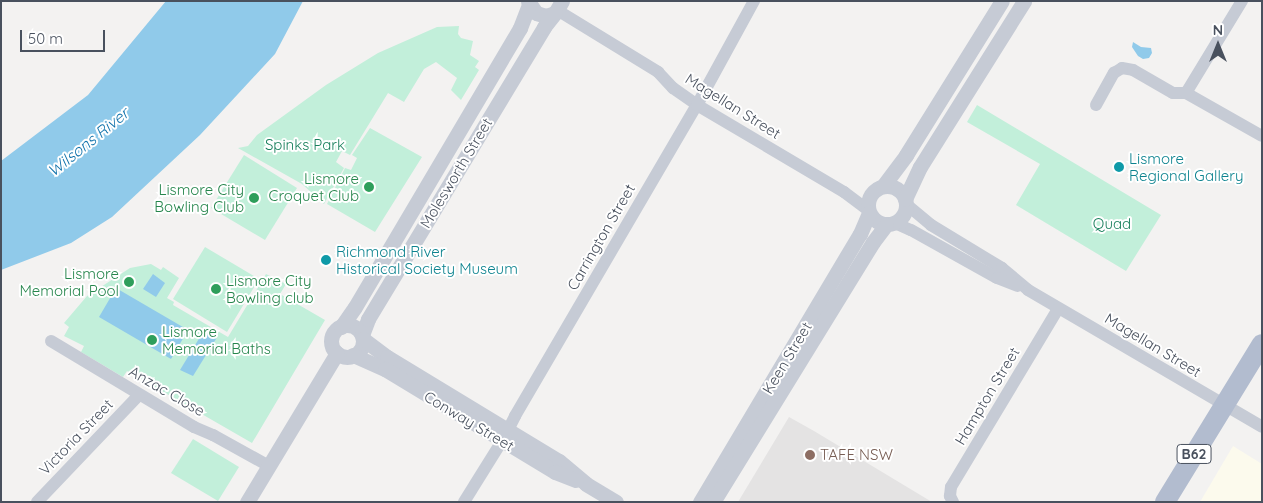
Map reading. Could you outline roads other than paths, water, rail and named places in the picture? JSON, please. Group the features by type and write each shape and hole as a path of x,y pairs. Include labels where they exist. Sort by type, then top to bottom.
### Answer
{"main road":[{"name":"B62","path":"1166,502 1262,344"}],"street":[{"name":"Carrington Street","path":"464,502 697,105 754,1"},
{"path":"1002,1 906,155 883,186 872,192 867,204 868,211 877,222 891,224 905,213 906,202 920,167 1024,1"},
{"path":"1180,93 1242,1"},
{"path":"528,3 541,15 560,5"},
{"name":"Molesworth Street","path":"341,327 355,307 520,28 528,3"},
{"name":"Magellan Street","path":"560,5 658,72 673,88 697,105 844,192 868,211"},
{"name":"Molesworth Street","path":"362,337 374,311 560,5"},
{"path":"1096,105 1114,73 1122,68 1133,70 1262,136"},
{"path":"883,186 894,187 906,202"},
{"name":"Magellan Street","path":"906,202 931,225 1002,268 1028,290 1058,309 1224,407 1262,427"},
{"name":"Keen Street","path":"700,502 860,234 868,211"},
{"name":"Magellan Street","path":"891,224 911,230 997,278 1028,290"},
{"name":"Keen Street","path":"713,502 873,242 891,224"},
{"name":"Hampton Street","path":"953,502 950,492 952,486 1058,309"},
{"path":"351,326 362,337 361,349 353,355 345,356 337,353 332,346 335,332 341,327 351,326"},
{"name":"Conway Street","path":"362,337 386,356 505,435 555,472 586,484 616,502"},
{"name":"Anzac Close","path":"51,340 194,427 269,466"},
{"path":"247,502 337,353"},
{"name":"Conway Street","path":"353,355 385,369 505,435 559,460 586,484"},
{"name":"Victoria Street","path":"37,502 139,395"}],"water":[{"name":"Wilsons River","path":"166,1 303,1 275,54 200,135 112,217 71,243 1,270 1,161 88,95"},
{"path":"1133,42 1141,47 1151,48 1152,53 1149,58 1143,59 1138,56 1132,47"},
{"name":"Lismore Memorial Baths","path":"153,274 165,283 156,297 143,289"},
{"name":"Lismore Memorial Baths","path":"116,288 188,330 171,359 99,317"},
{"name":"Lismore Memorial Baths","path":"203,332 216,339 193,376 180,370"}],"place":[{"name":"Lismore Regional Gallery","path":"1119,167"},
{"name":"Lismore Croquet Club","path":"369,187"},
{"name":"Lismore City Bowling Club","path":"254,198"},
{"name":"Richmond River Historical Society Museum","path":"326,260"},
{"name":"Lismore Memorial Pool","path":"129,282"},
{"name":"Lismore City Bowling club","path":"216,289"},
{"name":"Lismore Memorial Baths","path":"152,340"},
{"name":"TAFE NSW","path":"810,455"}],"park label":[{"name":"Spinks Park","path":"305,145"},
{"name":"Quad","path":"1112,224"}]}
